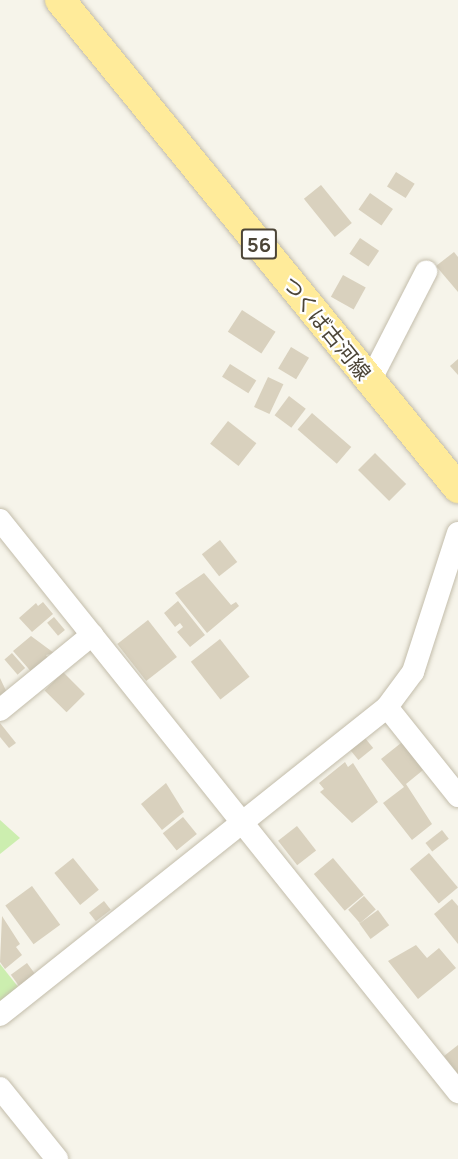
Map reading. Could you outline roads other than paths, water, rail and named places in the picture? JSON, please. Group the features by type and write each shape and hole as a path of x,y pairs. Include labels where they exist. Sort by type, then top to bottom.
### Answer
{"main road":[{"name":"つくば古河線","path":"60,0 458,488"}],"street":[{"path":"370,381 426,272"},
{"path":"0,520 458,1092"},
{"path":"0,1015 387,707 413,672 458,533"},
{"path":"0,710 92,635"},
{"path":"387,707 458,796"},
{"path":"0,1088 57,1159"}]}
